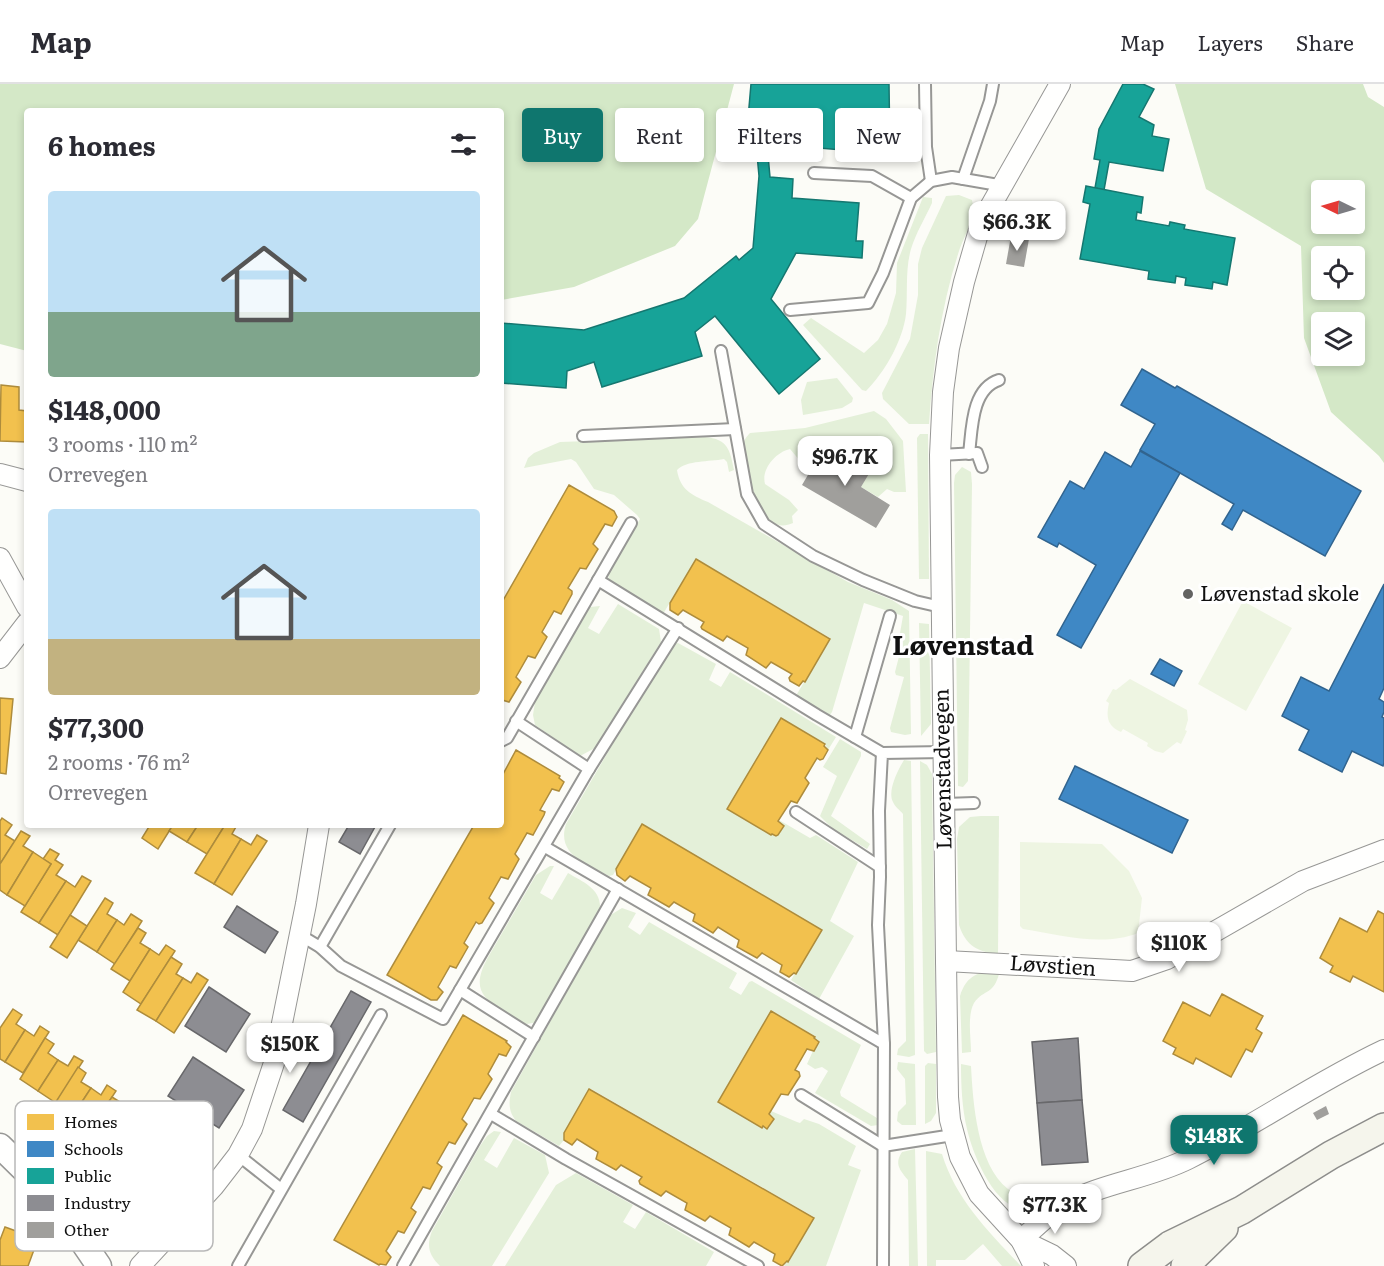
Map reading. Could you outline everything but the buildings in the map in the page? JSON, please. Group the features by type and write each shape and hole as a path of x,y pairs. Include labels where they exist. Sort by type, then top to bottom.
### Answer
{"main road":[{"path":"1143,1266 1170,1245 1242,1210 1314,1165 1384,1127"},
{"path":"1185,1266 1242,1210"}],"street":[{"name":"Løvenstadvegen","path":"1034,1266 1021,1240 979,1194 960,1157 953,1135 948,1097 940,455 943,392 949,348 964,282 981,224 1060,84"},
{"path":"0,474 24,480"},
{"path":"0,558 24,602"},
{"path":"0,658 24,627"},
{"path":"213,1187 238,1155 252,1129 274,1063 318,828"},
{"name":"Løvstien","path":"946,961 1132,970 1167,959 1303,881 1384,850"},
{"path":"1021,1240 1064,1205 1186,1160 1384,1050"},
{"path":"0,1146 15,1161"},
{"name":"Løvenstadvegen","path":"1021,1240 1052,1255 1066,1266"},
{"path":"89,1251 99,1266"},
{"path":"140,1266 154,1251"}],"lane":[{"path":"925,84 926,147 931,181"},
{"path":"963,179 990,101 993,84"},
{"path":"814,173 873,176 911,198"},
{"path":"790,310 868,303 883,273 911,198 931,181 952,177 1004,186"},
{"path":"721,351 747,495 764,524 813,556 863,580 915,601 941,607"},
{"path":"969,454 974,409 980,396 993,382 999,380"},
{"path":"583,435 735,429"},
{"path":"940,455 976,453 982,467"},
{"path":"504,740 507,738 631,523"},
{"path":"598,579 882,753 944,753"},
{"path":"855,737 890,616"},
{"path":"300,935 320,947 341,966 442,1020 589,769 678,628"},
{"path":"516,721 589,769"},
{"path":"882,753 878,926 884,1044 883,1266"},
{"path":"945,804 974,803"},
{"path":"796,812 880,867"},
{"path":"320,947 388,828"},
{"path":"545,847 884,1044"},
{"path":"403,1266 618,889"},
{"path":"460,990 534,1037"},
{"path":"238,1266 381,1015"},
{"path":"801,1095 883,1146 953,1135"},
{"path":"491,1114 566,1159 758,1266"},
{"path":"238,1155 281,1189"}],"green space":[{"path":"0,84 734,84 728,108 716,108 716,152 698,219 675,246 574,287 504,299 504,108 24,108 24,350 0,344"},
{"path":"1175,84 1363,84 1368,97 1384,107 1384,463 1331,412 1314,366 1365,366 1365,312 1311,312 1311,357 1304,338 1301,246 1206,189"},
{"path":"959,195 972,200 973,212 953,270 943,313 929,424 909,424 883,399 882,393 910,339 918,295 918,264 922,248 946,196"},
{"path":"923,197 932,198 932,203 918,231 909,257 906,314 901,334 880,375 866,391 862,390 803,325 811,318 864,353 878,340 887,324 896,293 897,263"},
{"path":"837,378 853,398 852,402 842,408 803,415 801,400 807,382"},
{"path":"874,411 886,419 903,441 906,492 894,492 887,489 878,497 861,487 869,471 825,446 811,469 807,466 815,452 808,449 801,462 790,449 775,457 767,467 764,478 765,484 789,500 798,510 792,516 793,523 775,524 768,518 753,492 744,456 743,444 750,433 805,428"},
{"path":"920,434 928,434 929,579 919,579 917,438"},
{"path":"705,437 719,440 727,447 734,470 729,472 724,459 686,464 677,470 678,477 687,490 848,582 892,600 909,611 911,734 891,732 890,728 904,677 896,675 895,672 902,645 900,633 903,616 864,603 829,716 798,697 797,694 830,638 696,559 663,614 611,584 608,579 610,571 640,519 637,515 614,495 594,489 576,462 571,459 524,468 528,458 534,453 560,442"},
{"path":"962,467 971,472 972,484 968,781 963,787 958,786 954,483 955,475"},
{"path":"1243,601 1292,628 1246,711 1198,684"},
{"path":"618,604 659,629 661,642 595,748 580,756 535,725 533,715 535,702 590,607 600,606 588,628 599,634"},
{"path":"919,623 929,624 931,724 921,736"},
{"path":"678,643 716,664 709,680 721,687 730,672 836,737 828,750 825,744 727,809 771,835 778,835 783,827 779,820 810,838 816,835 858,862 830,921 854,936 819,999 791,980 821,930 642,825 613,875 609,876 576,857 565,844 566,824 667,651 671,645"},
{"path":"1130,679 1187,710 1188,720 1185,730 1187,731 1181,744 1177,742 1163,753 1155,751 1147,746 1148,743 1123,729 1121,732 1116,730 1110,724 1109,703 1106,701 1113,689 1116,690"},
{"path":"840,739 861,752 861,756 831,816 870,844 867,849 833,829 820,816 837,776 823,767"},
{"path":"904,760 911,761 915,1055 909,1057 897,1055 898,1049 906,1041 903,814 894,804 891,792"},
{"path":"920,761 927,765 932,774 936,1052 927,1054 924,1051"},
{"path":"999,816 998,955 984,952 969,943 959,925 957,839 959,827 970,817"},
{"path":"1020,842 1102,844 1129,871 1142,898 1138,933 1125,937 1096,939 1066,937 1023,929 1020,926"},
{"path":"554,866 540,893 552,900 568,873 595,891 600,910 538,1022 527,1024 488,1000 481,989 480,976 487,959 536,875"},
{"path":"622,908 636,913 628,927 640,935 649,922 737,973 729,988 741,995 752,981 861,1045 840,1092 841,1096 877,1118 878,1125 871,1126 815,1093 828,1071 822,1067 815,1069 807,1064 818,1040 814,1038 815,1036 771,1011 763,1126 769,1128 774,1119 769,1114 771,1111 800,1123 804,1119 819,1124 856,1146 848,1165 861,1170 826,1266 784,1266 787,1261 789,1262 814,1217 591,1089 564,1133 564,1140 559,1146 513,1117 510,1107 511,1092 609,916"},
{"path":"1000,970 998,979 992,988 974,1003 970,1021 971,1052 962,1053 960,996 963,989 966,983 975,976"},
{"path":"898,1062 915,1064 916,1125 902,1125 897,1121 898,1112 906,1104 905,1079 897,1069"},
{"path":"928,1063 936,1064 936,1113 931,1121 925,1124 925,1066"},
{"path":"961,1064 971,1066 975,1114 989,1165 1008,1189 1034,1197 1041,1204 1024,1209 1009,1204 992,1186 978,1163 964,1113"},
{"path":"494,1131 501,1132 484,1160 497,1168 514,1138 545,1155 549,1173 492,1266 440,1266 430,1250 429,1241 432,1231 480,1146"},
{"path":"915,1149 918,1266 909,1266 908,1180 900,1170 898,1160 902,1152"},
{"path":"926,1151 942,1154 948,1171 965,1201 1021,1266 1002,1266 983,1244 965,1260 936,1260 936,1266 927,1266"},
{"path":"576,1173 633,1205 623,1222 635,1229 646,1212 714,1252 706,1266 505,1266 556,1185"}],"place":[{"name":"Løvenstad skole","path":"1188,594"}],"district":[{"name":"Løvenstad","path":"963,646"}]}
